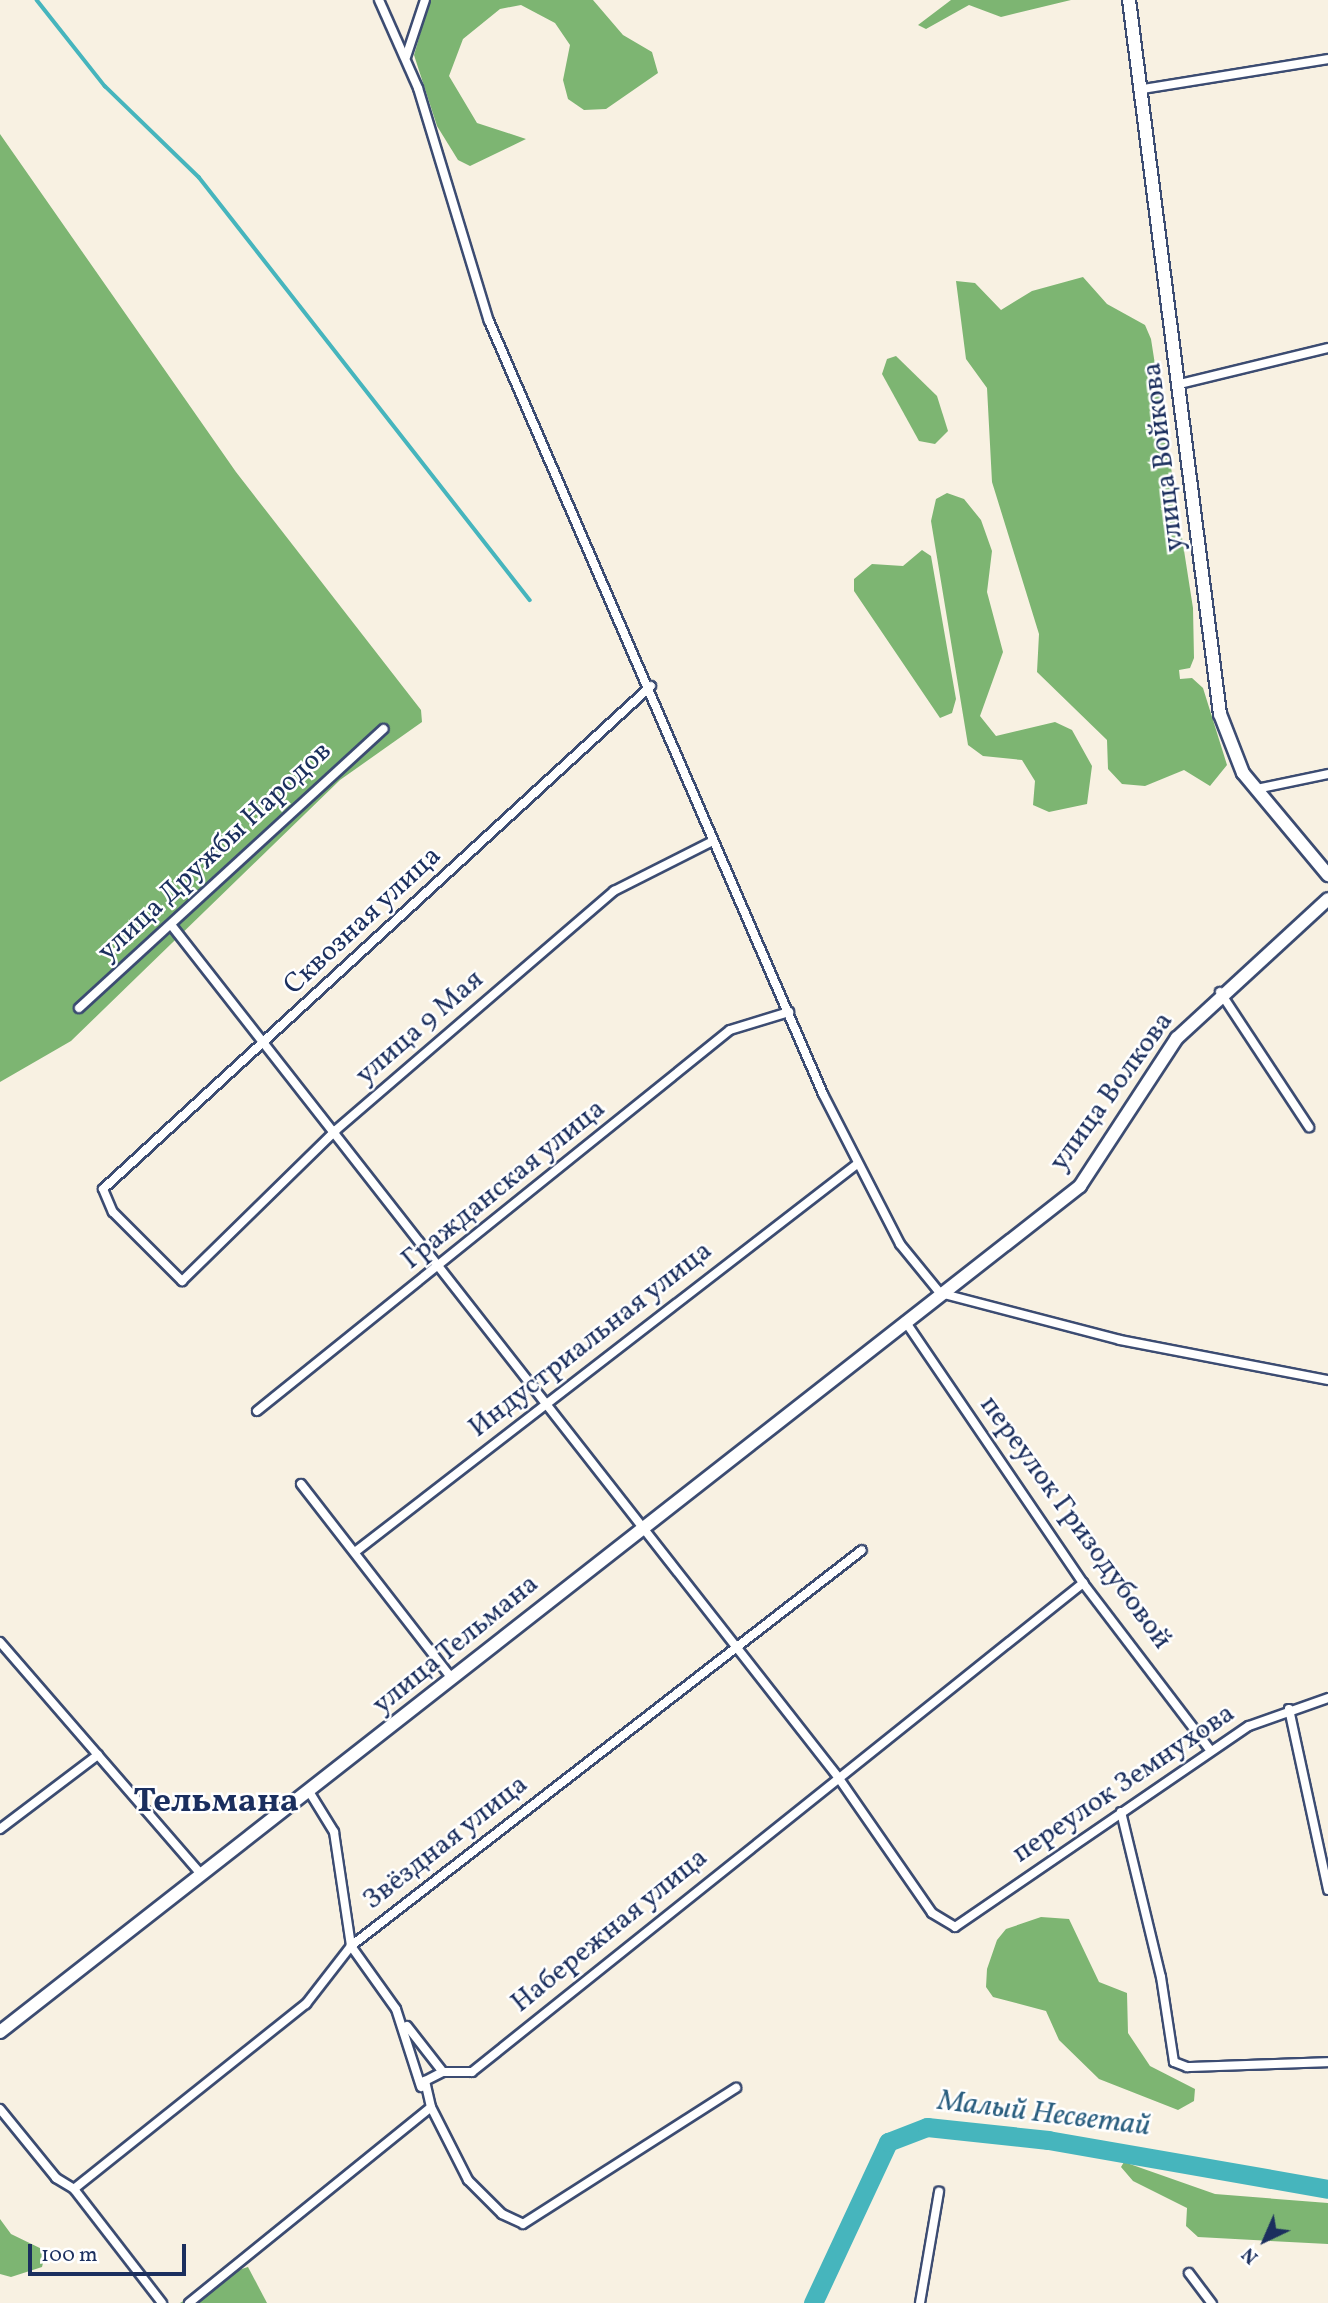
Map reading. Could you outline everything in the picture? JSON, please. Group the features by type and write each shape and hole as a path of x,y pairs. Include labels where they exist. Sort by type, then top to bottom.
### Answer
{"street":[{"path":"379,0 406,57 489,321 651,686 711,842 885,1220 940,1293 1121,1340 1328,1380"},
{"path":"406,57 425,0"},
{"name":"улица Войкова","path":"1129,0 1143,89 1220,715 1238,766 1328,875"},
{"path":"1143,89 1328,59"},
{"path":"1180,384 1328,348"},
{"name":"Сквозная улица","path":"182,1282 113,1212 103,1189 651,686"},
{"name":"улица Дружбы Народов","path":"79,1009 383,729"},
{"path":"1256,789 1328,774"},
{"name":"улица 9 Мая","path":"182,1282 337,1130 614,891 711,842"},
{"name":"улица Волкова","path":"940,1293 1080,1186 1177,1038 1220,992 1328,899"},
{"path":"172,926 267,1040 838,1777"},
{"path":"1220,992 1309,1127"},
{"name":"Гражданская улица","path":"257,1411 442,1266 730,1030 789,1012"},
{"name":"Индустриальная улица","path":"355,1552 857,1164"},
{"name":"улица Тельмана","path":"0,2032 204,1878 643,1526 940,1293"},
{"name":"переулок Гризодубовой","path":"905,1321 1083,1583 1210,1750"},
{"path":"301,1485 452,1679"},
{"name":"Звёздная улица","path":"74,2189 306,2004 351,1946 862,1550"},
{"name":"Набережная улица","path":"421,2087 443,2072 472,2072 1083,1583"},
{"path":"0,1642 204,1878"},
{"name":"переулок Земнухова","path":"838,1777 920,1897 955,1927 1210,1750 1289,1709 1328,1698"},
{"path":"1289,1709 1328,1889"},
{"path":"0,1829 98,1755"},
{"path":"310,1793 334,1832 351,1946 443,2072"},
{"path":"1121,1812 1161,1976 1174,2062 1187,2067 1328,2062"},
{"path":"396,2009 421,2087 468,2180 502,2214 529,2223 736,2088"},
{"path":"189,2303 431,2107"},
{"path":"0,2109 56,2178 74,2189 162,2303"},
{"path":"920,2303 939,2192"},
{"path":"1189,2273 1212,2303"}],"green space":[{"path":"430,0 593,0 623,35 652,52 658,73 606,109 584,110 568,99 563,80 570,45 555,23 521,5 500,9 463,39 449,76 477,123 526,139 470,166 458,160 437,126 414,55"},
{"path":"951,0 1071,0 1001,17 969,5 926,29 918,25"},
{"path":"0,134 236,472 421,710 422,722 340,780 71,1041 0,1082"},
{"path":"1083,277 1107,304 1145,325 1151,339 1193,608 1194,658 1190,668 1179,670 1180,679 1192,678 1203,688 1227,765 1210,786 1184,770 1145,786 1122,784 1108,769 1107,740 1037,672 1039,634 992,482 987,388 966,359 956,281 975,283 1001,310 1032,291"},
{"path":"896,356 937,396 948,431 935,444 919,441 882,374 887,359"},
{"path":"947,493 964,499 981,520 992,551 987,592 1003,652 980,716 996,736 1055,722 1072,730 1092,766 1087,804 1049,812 1033,805 1035,781 1022,760 983,756 968,745 931,521 936,499"},
{"path":"922,550 931,556 956,699 952,713 940,718 854,591 854,579 872,564 903,566"},
{"path":"1041,1917 1069,1919 1099,1982 1127,1993 1128,2033 1150,2066 1195,2089 1194,2101 1178,2110 1099,2079 1059,2040 1046,2011 993,1997 986,1987 987,1969 997,1940 1006,1929"},
{"path":"1124,2162 1215,2194 1328,2203 1328,2244 1198,2237 1186,2226 1187,2208 1133,2181 1121,2167"},
{"path":"0,2219 11,2234 46,2251 42,2267 11,2277 0,2274"},
{"path":"248,2267 267,2303 180,2303 229,2273"}],"waterway":[{"path":"37,0 105,86 199,177 530,600"},
{"name":"Малый Несветай","path":"813,2303 888,2142 927,2127 1048,2140 1328,2189"}],"district":[{"name":"Тельмана","path":"216,1802"}]}
